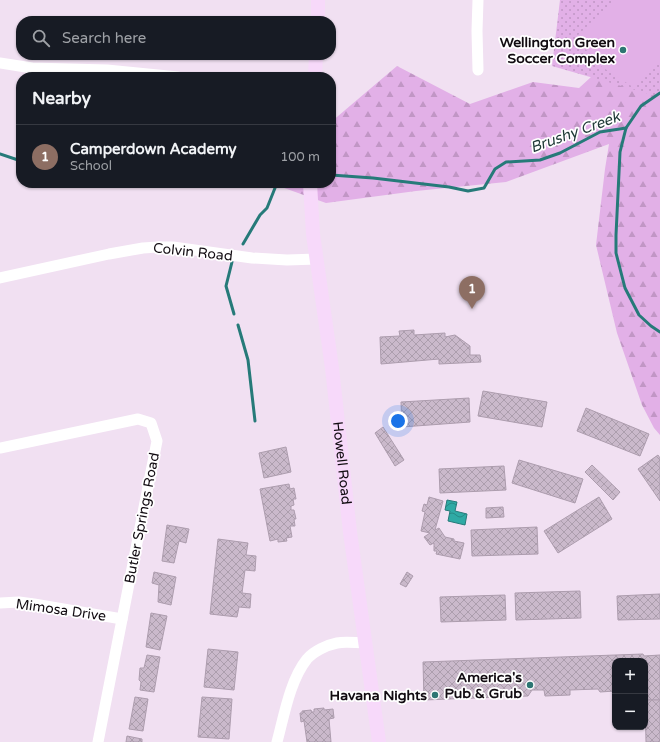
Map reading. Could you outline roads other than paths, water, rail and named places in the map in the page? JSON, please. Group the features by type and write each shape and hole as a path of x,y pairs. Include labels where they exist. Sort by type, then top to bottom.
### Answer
{"main road":[{"path":"318,0 318,16"},
{"path":"315,72 316,60"},
{"name":"Howell Road","path":"310,188 313,234 332,368 350,532 379,742"}],"street":[{"path":"478,0 478,70"},
{"path":"0,63 32,68 127,72"},
{"name":"Colvin Road","path":"0,278 109,254 158,247 173,247 252,258 287,260 317,259"},
{"name":"Butler Springs Road","path":"0,448 138,419 151,423 157,441 98,742"},
{"name":"Mimosa Drive","path":"0,603 19,602 122,619"},
{"path":"277,742 294,683 307,659 322,648 337,643 365,643"}],"water":[{"path":"447,500 457,502 455,511 467,514 465,525 448,521 450,511 445,510"}],"waterway":[{"path":"660,93 641,106 626,128 620,152 616,235 616,253 625,288 639,315 660,332"},
{"name":"Brushy Creek","path":"336,175 449,187 468,191 484,188 495,169 506,162 540,160 560,153 600,132 626,128"},
{"name":"Brushy Creek","path":"0,154 16,159"},
{"path":"243,244 260,215 267,208 275,188"},
{"path":"232,262 226,286 234,314"},
{"path":"238,325 248,360 255,421"}],"place":[{"name":"Wellington Green Soccer Complex","path":"623,50"},
{"name":"Camperdown Academy","path":"472,309"},
{"name":"America's Pub & Grub","path":"530,685"},
{"name":"Havana Nights","path":"435,695"}]}
